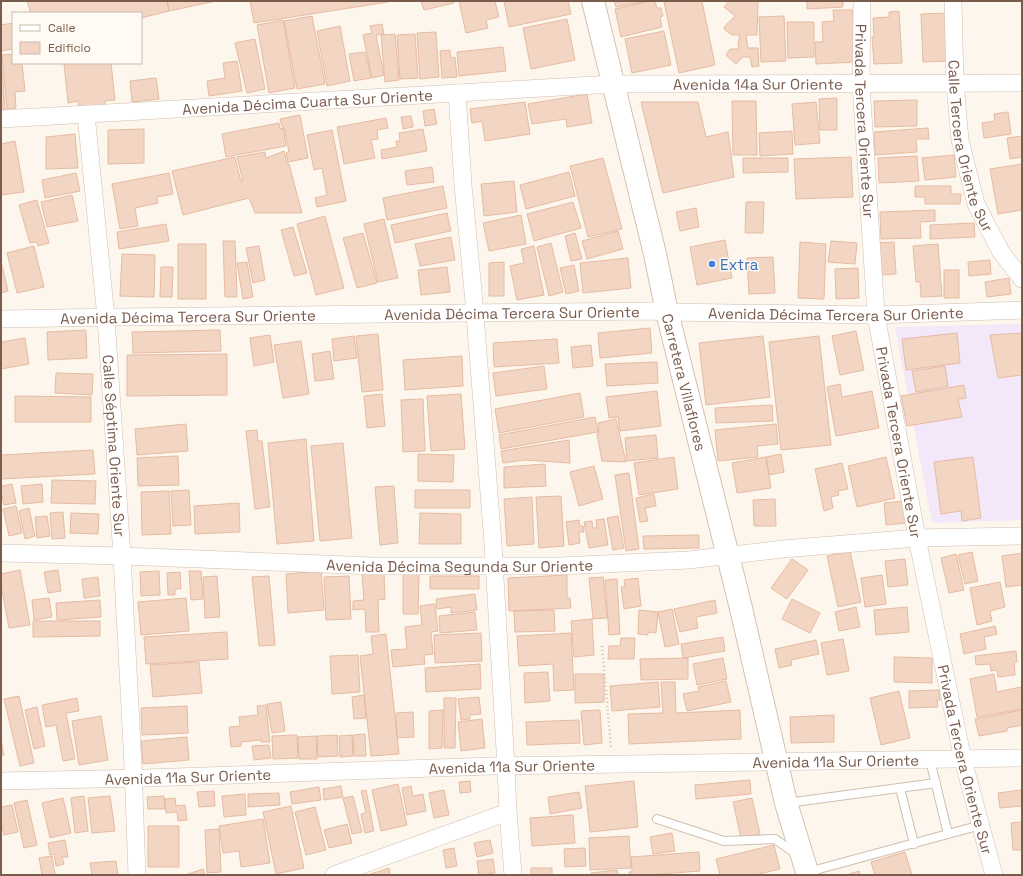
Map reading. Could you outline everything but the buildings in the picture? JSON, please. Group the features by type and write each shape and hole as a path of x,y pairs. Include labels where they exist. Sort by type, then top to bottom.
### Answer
{"main road":[{"name":"Carretera Villaflores","path":"593,1 655,254 667,312 728,555 786,803 806,868"}],"street":[{"name":"Privada Tercera Oriente Sur","path":"862,1 861,84 876,315 917,538 963,760 994,875"},
{"name":"Calle Tercera Oriente Sur","path":"953,1 955,84 960,140 976,204 1001,252 1022,279"},
{"name":"Avenida 14a Sur Oriente","path":"613,84 1022,84"},
{"name":"Avenida Décima Cuarta Sur Oriente","path":"1,119 613,84"},
{"path":"457,93 494,566 513,875"},
{"name":"Calle Séptima Oriente Sur","path":"86,114 106,318 122,556 137,875"},
{"name":"Avenida Décima Tercera Sur Oriente","path":"1,319 650,311 876,315 1022,310"},
{"name":"Avenida Décima Segunda Sur Oriente","path":"1,553 122,556 373,566 560,566 689,560 791,548 917,538 1022,536"},
{"name":"Avenida 11a Sur Oriente","path":"1,781 506,766 1022,758"},
{"path":"334,875 508,812"}],"lane":[{"path":"930,760 948,834"},
{"path":"786,803 936,783"},
{"path":"900,788 914,844"},
{"path":"657,819 724,841 775,839 806,868 914,844 981,825"}],"path":[{"path":"602,646 612,764"}],"shaded area":[{"path":"1022,324 1022,520 932,523 895,327"}],"place":[{"name":"Extra","path":"712,264"}]}
